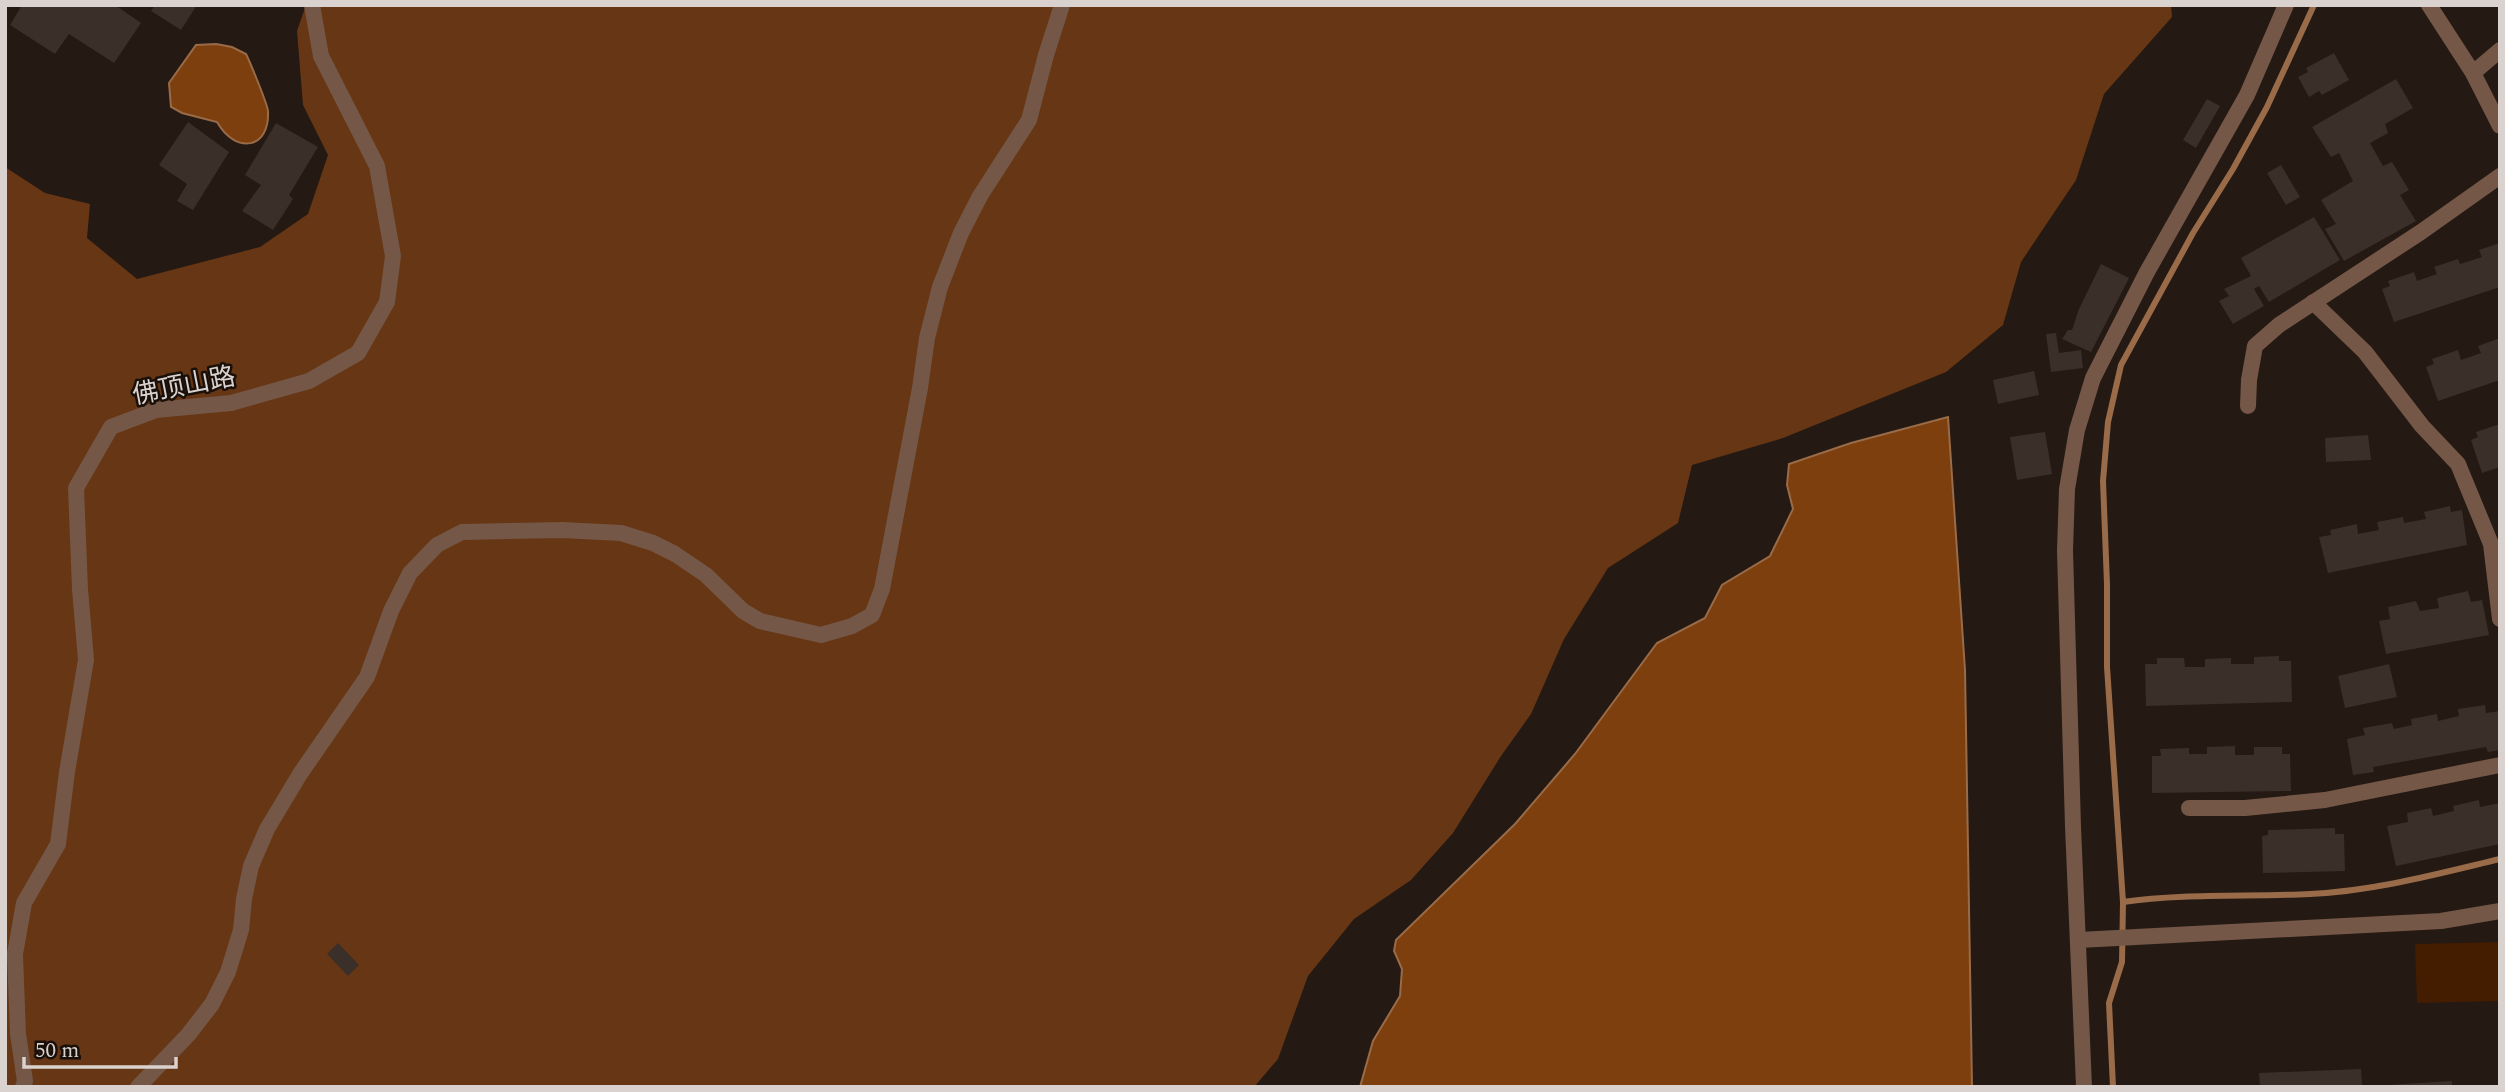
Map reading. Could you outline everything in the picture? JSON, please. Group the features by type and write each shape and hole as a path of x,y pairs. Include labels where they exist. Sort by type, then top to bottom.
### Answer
{"street":[{"name":"佛顶山路","path":"23,1087 25,1081 18,1034 15,954 24,903 58,844 86,660 76,488 111,427 156,410 231,403 309,381 358,353 387,302 393,256 377,166 321,56 312,5"},
{"path":"138,1087 188,1035 212,1004 228,972 242,930 244,899 251,866 267,829 299,774 367,677 391,611 410,572 437,545 463,532 562,530 621,533 653,543 675,554 706,575 743,611 760,621 821,635 852,626 872,615 882,590 927,338 940,288 961,233 980,196 1029,120 1062,5"},
{"path":"2084,1087 2064,551 2067,489 2077,430 2093,378 2147,272 2246,95 2286,5"},
{"path":"2429,5 2473,73 2500,126"},
{"path":"2473,73 2500,50"},
{"path":"2248,406 2255,346 2279,325 2421,232 2500,176"},
{"path":"2313,302 2365,352 2422,426 2458,464 2491,544 2500,619"},
{"path":"2189,808 2245,808 2325,800 2500,765"},
{"path":"2079,940 2441,921 2500,911"}],"shaded area":[{"path":"306,5 2171,5 2172,17 2104,94 2076,180 2021,262 2003,325 1946,372 1783,438 1692,465 1678,523 1608,568 1564,639 1531,714 1453,833 1411,880 1354,919 1308,976 1278,1059 1254,1087 5,1087 5,167 45,193 90,204 87,238 137,279 260,247 308,214 328,155 303,105 297,31"},
{"path":"216,44 232,47 246,54 268,111 264,133 258,140 242,143 233,140 217,122 182,113 171,107 169,83 196,45"},
{"path":"1948,417 1965,670 1972,1087 1360,1087 1373,1041 1400,996 1402,969 1394,951 1396,940 1515,824 1575,754 1657,643 1705,618 1722,585 1770,556 1793,509 1787,485 1789,464 1851,443"},
{"path":"2500,942 2500,1001 2417,1003 2415,944"}],"building":[{"path":"22,5 115,5 141,23 114,63 69,34 55,54 10,25"},
{"path":"155,5 197,5 181,30 151,11"},
{"path":"2334,53 2349,80 2322,95 2319,91 2309,97 2298,77 2308,72 2306,68"},
{"path":"2396,79 2413,108 2385,124 2388,133 2370,143 2383,166 2392,162 2409,190 2400,195 2416,221 2344,261 2325,229 2336,224 2321,200 2353,181 2339,153 2331,157 2312,127"},
{"path":"2207,99 2220,106 2196,148 2183,140"},
{"path":"188,122 229,152 193,210 177,201 187,184 159,165"},
{"path":"276,123 318,147 289,195 293,199 273,230 242,211 261,185 245,175"},
{"path":"2281,165 2300,197 2286,205 2267,173"},
{"path":"2314,217 2340,260 2269,302 2259,286 2254,289 2264,306 2233,324 2219,301 2229,296 2224,289 2251,276 2241,258"},
{"path":"2500,243 2500,287 2394,322 2382,289 2390,286 2388,281 2414,272 2417,281 2437,274 2434,267 2458,259 2460,264 2482,257 2479,250"},
{"path":"2101,264 2129,278 2091,352 2062,339 2068,330 2072,330"},
{"path":"2056,333 2059,353 2081,350 2083,368 2051,372 2046,334"},
{"path":"2500,338 2500,380 2438,401 2426,367 2434,364 2432,359 2458,350 2461,360 2481,353 2478,346"},
{"path":"2034,371 2039,395 1998,404 1993,380"},
{"path":"2500,424 2500,467 2482,473 2471,440 2478,437 2476,432"},
{"path":"2045,432 2052,474 2017,480 2010,437"},
{"path":"2368,435 2371,460 2326,462 2325,438"},
{"path":"2450,506 2451,512 2462,510 2467,545 2328,573 2319,537 2331,535 2330,530 2357,524 2358,534 2379,530 2377,522 2403,517 2404,523 2426,519 2424,512"},
{"path":"2468,591 2471,602 2482,600 2489,635 2386,654 2379,621 2390,619 2388,607 2416,601 2420,611 2439,608 2437,598"},
{"path":"2279,656 2279,661 2291,661 2292,702 2146,706 2145,664 2157,664 2157,658 2184,658 2185,667 2205,667 2205,659 2231,658 2231,664 2254,664 2254,657"},
{"path":"2389,664 2397,697 2345,708 2338,676"},
{"path":"2485,705 2486,713 2500,711 2500,750 2488,752 2486,747 2373,767 2374,772 2353,775 2347,739 2365,735 2363,728 2392,723 2394,729 2412,725 2411,719 2437,714 2438,721 2459,716 2458,709"},
{"path":"2235,746 2235,755 2254,755 2254,747 2282,747 2282,754 2290,754 2291,791 2152,793 2152,756 2161,756 2160,749 2189,748 2189,754 2207,754 2207,747"},
{"path":"2479,800 2480,807 2500,803 2500,844 2396,866 2387,826 2408,822 2407,813 2431,808 2433,816 2454,811 2453,806"},
{"path":"2335,828 2335,834 2344,834 2345,871 2263,873 2262,836 2268,835 2268,830"},
{"path":"338,943 359,965 348,976 327,954"},
{"path":"2361,1069 2362,1087 2260,1087 2259,1073"},
{"path":"2452,1081 2452,1087 2387,1087 2387,1085"}],"waterway":[{"path":"2113,1087 2109,1003 2122,962 2123,902 2107,667 2103,481 2108,422 2121,365 2193,233 2267,107 2314,5"},
{"path":"2123,902 2169,897 2334,892 2406,881 2500,859"}]}
